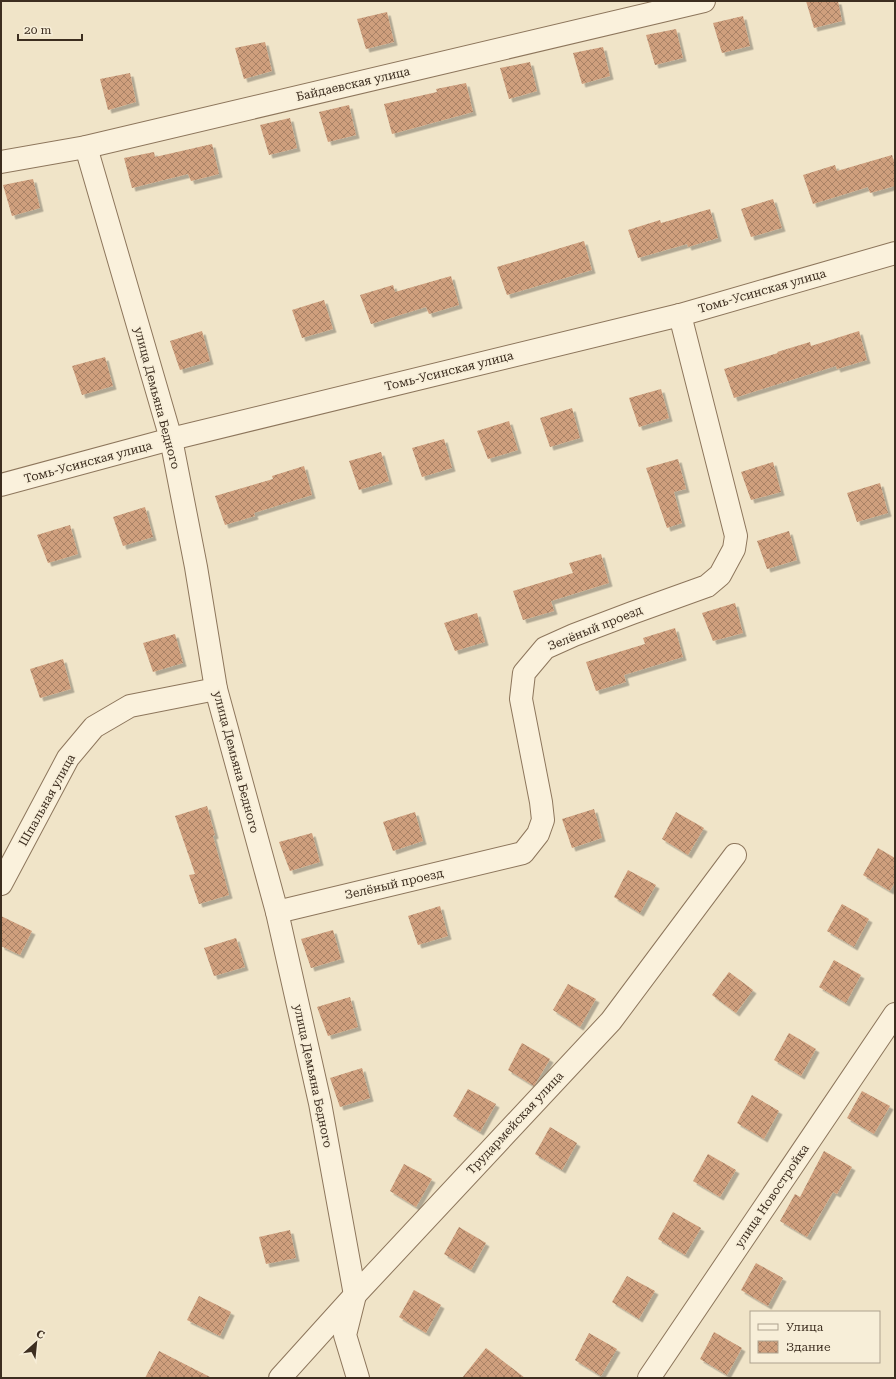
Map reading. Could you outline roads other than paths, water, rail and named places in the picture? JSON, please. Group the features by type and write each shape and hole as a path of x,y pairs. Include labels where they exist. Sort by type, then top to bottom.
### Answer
{"street":[{"name":"Байдаевская улица","path":"1,162 86,147 704,1"},
{"name":"улица Демьяна Бедного","path":"86,147 171,439 196,568 216,689 277,912 320,1103 355,1295 345,1335 358,1378"},
{"name":"Томь-Усинская улица","path":"1,485 171,439 680,315 895,253"},
{"name":"Зелёный проезд","path":"277,912 523,853 538,834 543,820 542,802 521,699 524,674 545,648 617,618 707,586 720,575 734,549 736,536 680,315"},
{"name":"Шпальная улица","path":"1,884 68,758 94,727 130,706 216,689"},
{"name":"Трудармейская улица","path":"280,1378 355,1295 611,1021 735,855"},
{"name":"улица Новостройка","path":"650,1378 895,1014"}]}
